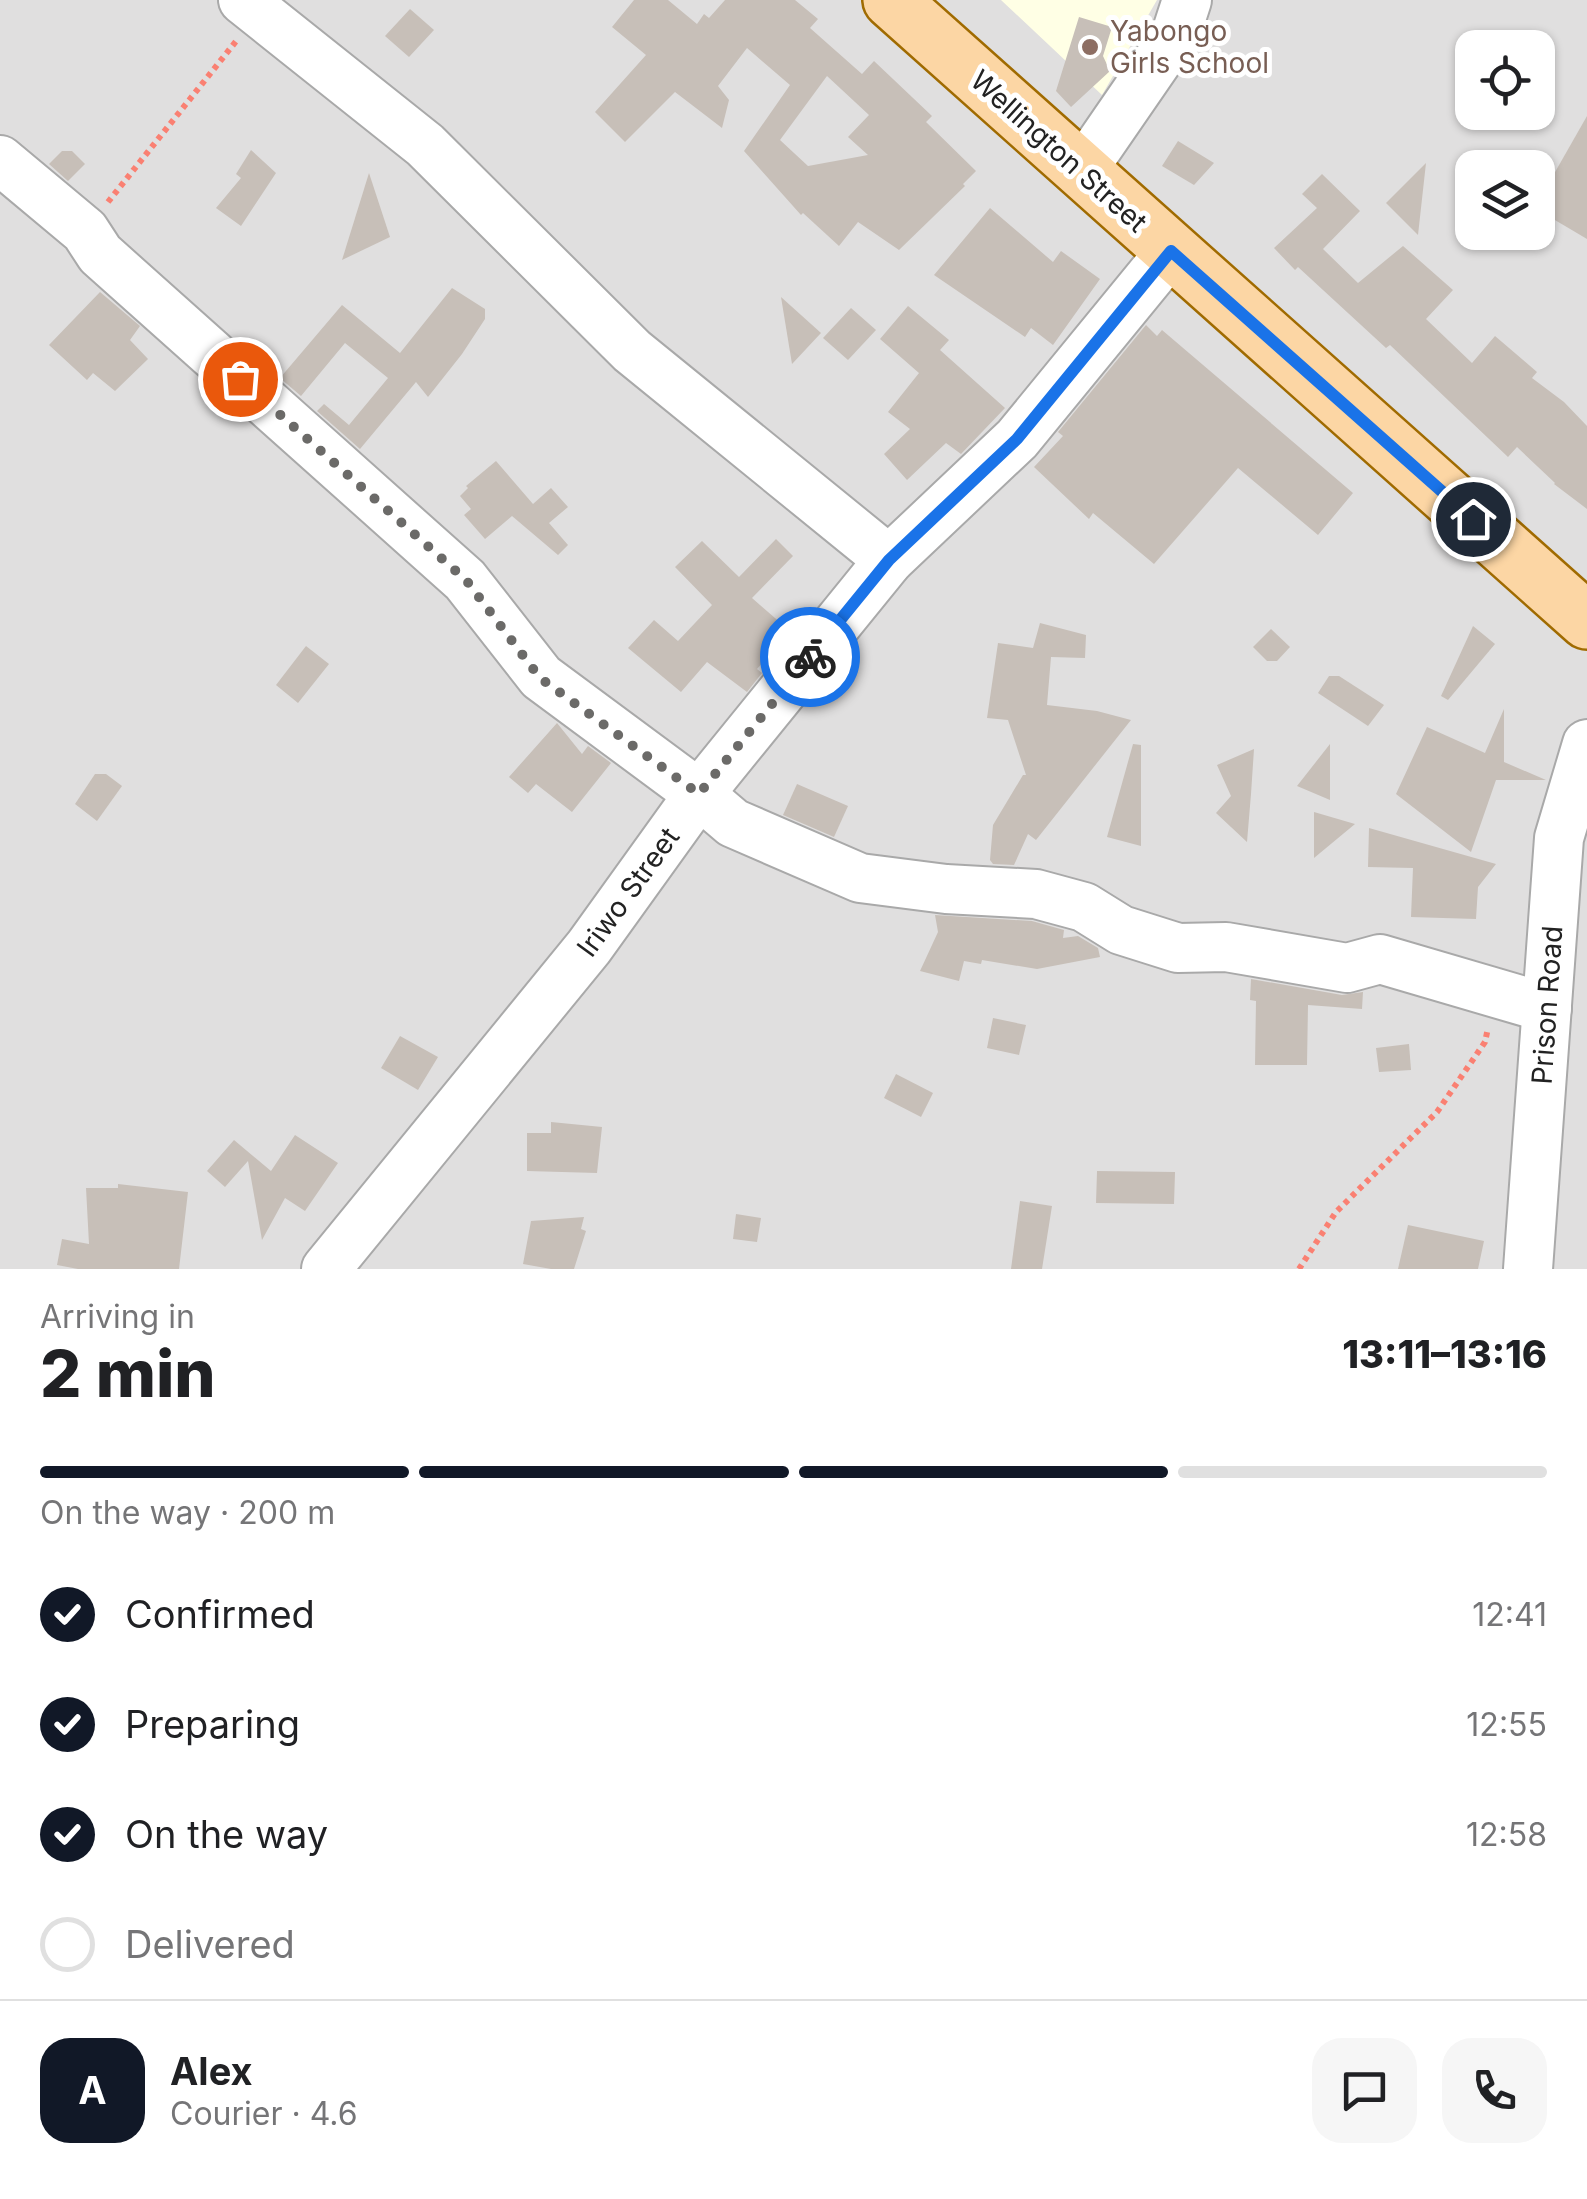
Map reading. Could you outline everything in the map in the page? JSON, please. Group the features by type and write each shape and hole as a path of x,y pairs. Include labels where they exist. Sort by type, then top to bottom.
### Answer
{"main road":[{"name":"Wellington Street","path":"891,0 1171,251 1582,600"}],"street":[{"path":"1081,172 1176,34 1187,0"},
{"path":"251,7 425,145 632,351 889,560"},
{"path":"0,160 85,231 100,254 466,580 540,678 733,823 860,878 946,889 1036,894 1084,907 1121,930 1178,948 1226,947 1348,968 1380,959 1546,1008"},
{"name":"Iriwo Street","path":"326,1269 590,947 699,794 889,560 1017,439 1171,251"},
{"name":"Prison Road","path":"1528,1269 1560,838 1587,744"}],"path":[{"path":"85,231 251,7"},
{"path":"1299,1269 1336,1212 1436,1112 1485,1042 1494,994"}],"shaded area":[{"path":"0,0 1587,0 1587,1269 0,1269"},
{"name":"Yabongo Girls School","path":"1001,0 1157,0 1102,95"}],"building":[{"path":"634,0 668,0 697,24 704,14 709,18 725,0 795,0 818,19 810,28 862,74 874,61 932,116 926,122 976,171 899,250 858,222 839,246 801,215 744,151 790,85 747,48 718,86 729,100 722,128 675,92 625,142 595,112 646,55 612,27","holes":["827,76 869,115 848,137 868,155 808,166 780,140"]},
{"path":"410,9 434,30 409,57 385,36"},
{"path":"1079,17 1112,27 1103,56 1110,71 1071,107 1056,91"},
{"path":"1587,116 1587,239 1555,220 1555,172"},
{"path":"1178,141 1214,163 1194,185 1162,166"},
{"path":"251,150 276,173 241,226 216,208 241,178 236,174"},
{"path":"62,151 72,151 85,164 68,181 49,164"},
{"path":"1426,163 1418,235 1386,203"},
{"path":"369,173 390,237 342,260"},
{"path":"1322,174 1360,211 1323,249 1358,283 1403,246 1453,290 1426,319 1472,363 1495,336 1537,372 1532,378 1587,426 1587,509 1554,484 1517,447 1508,457 1390,345 1386,348 1274,248 1317,208 1302,194"},
{"path":"990,208 1053,262 1061,251 1100,279 1053,345 1031,328 1025,337 934,275"},
{"path":"452,288 485,309 485,319 428,397 416,382 360,449 317,411 324,404 349,425 388,378 345,343 301,396 280,378 342,305 400,353"},
{"path":"100,292 140,326 130,340 148,359 115,391 93,373 87,380 49,345"},
{"path":"781,297 821,333 792,364"},
{"path":"908,306 949,340 940,350 1005,408 961,454 946,443 907,480 884,454 910,429 888,412 919,373 880,339"},
{"path":"851,308 876,330 848,360 823,338"},
{"path":"1146,325 1157,336 1162,330 1353,493 1318,535 1238,468 1154,564 1093,513 1089,519 1034,467 1063,436 1058,432"},
{"path":"496,461 533,504 551,488 568,507 549,523 568,545 558,555 512,516 485,539 464,515 471,509 460,496"},
{"path":"776,539 793,556 752,598 790,631 757,669 762,673 747,692 707,662 681,692 628,648 654,620 678,641 712,605 675,567 702,541 739,577"},
{"path":"1040,623 1086,635 1085,658 1051,657 1047,705 1131,720 1036,840 1028,834 1014,865 993,864 993,825 1026,775 1008,720 987,718 998,643 1033,648"},
{"path":"1473,626 1495,644 1448,700 1441,696"},
{"path":"1271,629 1290,647 1277,661 1267,661 1253,647"},
{"path":"306,646 329,664 298,703 276,685"},
{"path":"1329,676 1339,676 1384,705 1368,726 1318,693"},
{"path":"1504,709 1504,762 1546,780 1496,780 1471,852 1396,794 1427,727 1485,753"},
{"path":"557,723 582,754 588,746 611,763 572,812 536,784 528,793 509,777"},
{"path":"1133,744 1141,745 1141,846 1107,837"},
{"path":"1330,744 1330,800 1297,786"},
{"path":"1254,749 1247,842 1216,813 1231,796 1217,765"},
{"path":"95,774 106,774 122,786 97,821 75,804"},
{"path":"797,784 848,806 834,837 783,815"},
{"path":"1314,812 1355,824 1314,858"},
{"path":"1369,828 1496,864 1478,887 1476,919 1411,917 1413,868 1368,867"},
{"path":"935,915 1032,921 1064,930 1063,938 1078,936 1098,948 1100,957 1037,969 964,961 959,981 920,971 938,932"},
{"path":"1251,979 1342,995 1363,992 1362,1009 1308,1005 1307,1065 1255,1065 1256,1001 1250,1000"},
{"path":"993,1018 1026,1025 1019,1055 987,1048"},
{"path":"400,1036 438,1057 418,1090 381,1068"},
{"path":"1409,1044 1411,1070 1379,1072 1376,1048"},
{"path":"896,1074 933,1093 921,1117 884,1098"},
{"path":"551,1122 602,1127 597,1173 527,1171 527,1133 551,1133"},
{"path":"295,1135 338,1163 305,1211 285,1198 262,1240 248,1161 225,1187 207,1171 234,1140 271,1171"},
{"path":"1097,1171 1175,1172 1174,1204 1096,1203"},
{"path":"118,1184 188,1192 179,1269 78,1269 57,1265 62,1239 89,1244 86,1188 118,1188"},
{"path":"1020,1201 1052,1206 1042,1269 1011,1269"},
{"path":"736,1214 761,1218 757,1242 733,1239"},
{"path":"584,1217 581,1229 586,1231 574,1269 523,1264 531,1221"},
{"path":"1408,1225 1484,1241 1478,1269 1398,1269"}],"way so far":[{"path":"240,379 466,580 540,678 699,794 810,657"}],"place":[{"name":"Yabongo Girls School","path":"1090,47"}],"route":[{"path":"810,657 889,560 1017,439 1171,251 1473,519"}]}
